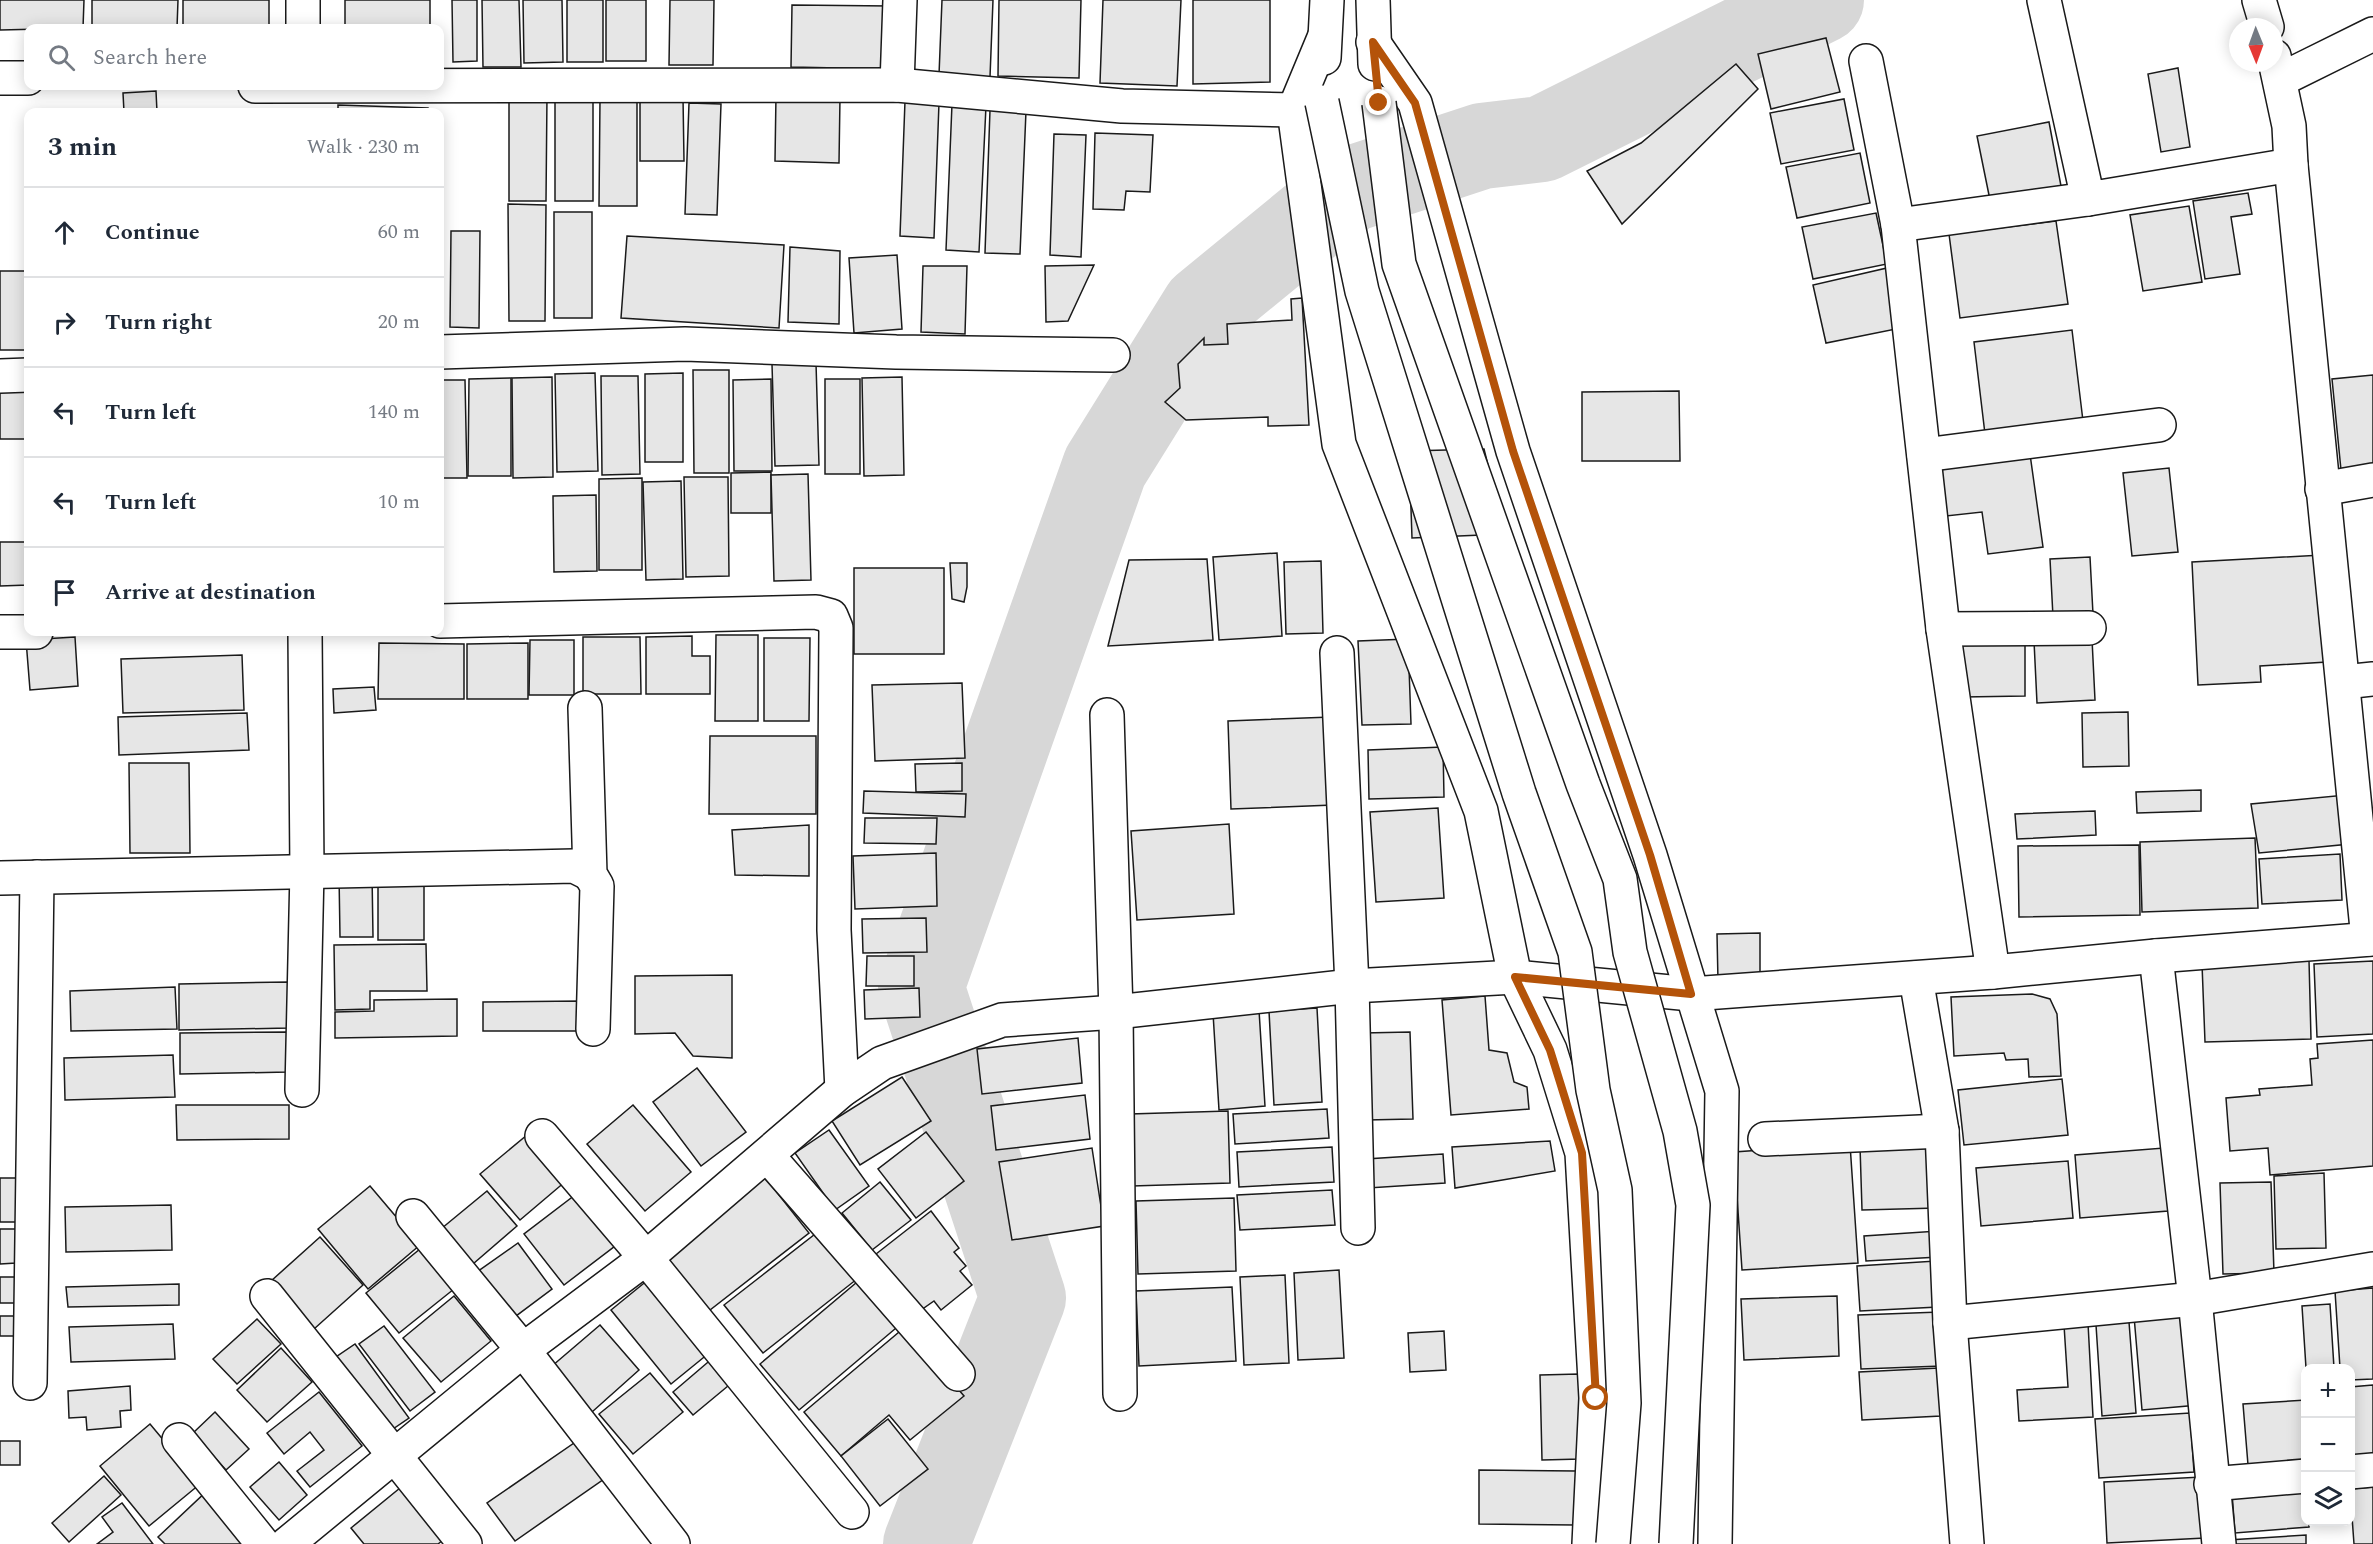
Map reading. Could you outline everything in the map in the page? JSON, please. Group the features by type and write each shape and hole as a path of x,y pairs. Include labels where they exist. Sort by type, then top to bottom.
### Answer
{"street":[{"path":"303,0 303,24"},
{"path":"897,85 900,0"},
{"path":"1327,0 1324,38 1305,115 1318,300 1339,444 1481,811 1515,977 1550,1050 1582,1153 1596,1398 1589,1544"},
{"path":"1373,0 1373,42 1379,103 1399,264 1579,772 1620,879 1630,952 1680,1131 1693,1205 1676,1544"},
{"path":"2044,0 2088,199"},
{"path":"2259,0 2264,18"},
{"path":"2283,66 2373,34"},
{"path":"1373,42 1415,103 1513,451 1650,855 1722,1091 1715,1544"},
{"path":"1866,61 1898,225 1943,629 1993,972"},
{"path":"287,1544 397,1456 523,1350 646,1258 842,1090 882,1063 1002,1020 1116,1012 1352,986 1515,977 1691,994 1993,972 2370,939 2358,681 2322,489 2289,126 2278,72"},
{"path":"0,78 24,78"},
{"path":"276,90 303,95 897,85 1122,106 1305,115"},
{"path":"1305,115 1519,792 1575,952 1593,1090 1615,1190 1624,1403 1613,1544"},
{"path":"1898,225 2088,199 2291,165"},
{"path":"444,352 685,344 896,352 1113,355"},
{"path":"0,376 24,375"},
{"path":"1924,455 2159,425"},
{"path":"2322,489 2373,480"},
{"path":"444,621 816,612 831,616 836,628 834,930 842,1090"},
{"path":"1943,629 2089,628"},
{"path":"0,632 24,632"},
{"path":"302,1090 308,871 305,636"},
{"path":"1337,654 1352,986 1358,1228"},
{"path":"585,708 590,874 597,886 593,1029"},
{"path":"1107,715 1116,1012 1120,1394"},
{"path":"0,878 574,866 590,874"},
{"path":"30,1383 37,877"},
{"path":"2156,956 2195,1299 2211,1484 2219,1544"},
{"path":"1916,978 1942,1131 1950,1323 1967,1544"},
{"path":"1765,1139 1942,1131"},
{"path":"542,1136 646,1258 852,1512"},
{"path":"767,1155 958,1374"},
{"path":"413,1216 523,1350 673,1544"},
{"path":"1950,1323 2195,1299 2373,1269"},
{"path":"267,1296 465,1544"},
{"path":"179,1440 263,1544"},
{"path":"2355,1472 2373,1470"},
{"path":"2211,1484 2301,1476"}],"building":[{"path":"0,0 84,0 83,24 24,24 24,29 0,30"},
{"path":"92,0 178,0 177,24 92,24"},
{"path":"183,0 269,0 269,24 183,24"},
{"path":"345,0 430,0 430,24 345,24"},
{"path":"452,0 477,0 477,61 453,62"},
{"path":"482,0 519,0 521,67 483,67"},
{"path":"523,0 562,0 563,62 524,63"},
{"path":"567,0 603,0 603,62 567,62"},
{"path":"606,0 646,0 646,61 606,61"},
{"path":"670,0 714,0 713,65 669,65"},
{"path":"942,0 993,0 990,77 939,75"},
{"path":"999,0 1081,0 1079,78 998,76"},
{"path":"1103,0 1181,0 1177,86 1100,83"},
{"path":"1193,0 1270,0 1270,82 1193,84"},
{"path":"792,5 890,6 888,69 791,67"},
{"path":"1826,38 1840,92 1771,109 1758,54"},
{"path":"1736,64 1758,89 1622,224 1587,171 1641,143"},
{"path":"2178,68 2190,147 2161,152 2148,74"},
{"path":"156,91 157,108 124,108 123,93"},
{"path":"509,94 547,95 546,201 509,201"},
{"path":"555,94 593,95 593,201 555,201"},
{"path":"776,95 840,97 839,163 775,161"},
{"path":"640,97 683,97 684,161 640,161"},
{"path":"600,99 637,99 637,206 599,206"},
{"path":"1844,99 1854,150 1781,164 1770,113"},
{"path":"905,101 939,103 934,238 900,236"},
{"path":"689,103 721,104 717,215 685,214"},
{"path":"952,104 986,106 979,252 946,250"},
{"path":"338,105 428,108 338,108"},
{"path":"990,110 1026,111 1020,254 985,253"},
{"path":"2049,122 2061,186 1990,200 1977,136"},
{"path":"1095,133 1153,135 1150,192 1126,191 1124,210 1093,209"},
{"path":"1054,134 1086,135 1081,257 1050,255"},
{"path":"1860,153 1870,203 1797,218 1786,167"},
{"path":"2248,193 2252,214 2231,217 2240,274 2205,279 2193,201"},
{"path":"508,204 546,205 545,321 509,321"},
{"path":"2189,206 2202,282 2143,291 2130,215"},
{"path":"554,212 592,212 592,318 554,318"},
{"path":"1876,213 1887,264 1813,279 1802,227"},
{"path":"2056,221 2068,304 1960,318 1949,234"},
{"path":"451,231 480,231 479,328 450,327"},
{"path":"627,236 784,245 779,328 621,318"},
{"path":"790,247 840,251 839,324 788,322"},
{"path":"897,255 902,329 854,333 849,258"},
{"path":"1094,265 1068,321 1046,322 1045,266"},
{"path":"923,266 967,266 965,334 921,332"},
{"path":"1887,268 1901,328 1826,343 1813,285"},
{"path":"0,271 24,271 24,350 0,350"},
{"path":"1302,298 1309,425 1268,426 1268,417 1186,420 1165,402 1180,388 1178,364 1204,338 1204,345 1228,344 1227,324 1292,320 1291,299"},
{"path":"2072,330 2083,421 1985,434 1974,342"},
{"path":"816,363 819,465 775,466 772,364"},
{"path":"693,370 729,370 729,473 694,473"},
{"path":"595,373 598,471 557,472 555,374"},
{"path":"683,373 683,462 645,462 645,374"},
{"path":"2373,375 2373,467 2341,470 2332,379"},
{"path":"601,376 638,376 640,474 602,475"},
{"path":"552,377 553,477 513,478 512,378"},
{"path":"902,377 904,475 864,476 862,378"},
{"path":"511,378 511,476 468,476 469,379"},
{"path":"771,379 772,471 734,471 733,380"},
{"path":"825,379 860,379 860,474 825,474"},
{"path":"444,380 465,380 467,478 444,478"},
{"path":"0,390 24,390 24,439 0,439"},
{"path":"1679,391 1680,461 1582,461 1582,392"},
{"path":"2029,447 2043,547 1988,554 1982,512 1946,516 1938,458"},
{"path":"1484,449 1505,534 1412,538 1409,451"},
{"path":"2169,468 2178,552 2132,556 2123,473"},
{"path":"771,472 771,513 731,513 731,473"},
{"path":"808,474 811,580 774,581 771,475"},
{"path":"684,477 728,477 729,576 686,577"},
{"path":"642,478 642,570 599,570 599,479"},
{"path":"681,481 683,579 646,580 643,482"},
{"path":"596,495 597,571 554,572 553,496"},
{"path":"0,542 24,542 24,585 0,586"},
{"path":"1277,553 1282,636 1219,640 1213,557"},
{"path":"2322,555 2327,662 2260,666 2261,682 2198,685 2192,562"},
{"path":"2090,557 2093,614 2053,617 2050,559"},
{"path":"1207,559 1213,640 1108,646 1129,560"},
{"path":"1321,561 1323,633 1286,634 1284,562"},
{"path":"950,563 967,563 967,587 964,602 952,599"},
{"path":"854,568 944,568 944,654 854,654"},
{"path":"716,635 758,635 758,721 715,721"},
{"path":"692,636 692,656 710,656 710,694 646,694 646,637"},
{"path":"75,637 78,686 30,690 26,640"},
{"path":"583,637 640,637 641,694 583,694"},
{"path":"764,638 810,638 809,721 764,721"},
{"path":"1408,639 1411,724 1362,725 1358,641"},
{"path":"2092,639 2095,700 2037,703 2034,641"},
{"path":"530,640 574,640 574,695 529,695"},
{"path":"1962,640 2025,640 2025,696 1963,697"},
{"path":"379,643 464,644 464,699 378,699"},
{"path":"528,643 528,699 467,699 467,644"},
{"path":"242,655 244,710 123,713 121,659"},
{"path":"962,683 965,758 875,761 872,685"},
{"path":"374,687 376,710 334,713 333,689"},
{"path":"2128,712 2129,766 2083,767 2082,713"},
{"path":"247,713 249,750 119,755 118,717"},
{"path":"1331,717 1333,805 1231,809 1228,721"},
{"path":"710,736 816,736 816,814 709,814"},
{"path":"1443,747 1444,797 1369,799 1368,750"},
{"path":"129,763 189,763 190,853 130,853"},
{"path":"962,763 962,791 916,792 915,764"},
{"path":"2201,790 2201,811 2137,813 2136,792"},
{"path":"864,791 966,794 965,817 863,813"},
{"path":"2346,795 2350,844 2259,853 2251,804"},
{"path":"1438,808 1444,898 1376,902 1370,812"},
{"path":"2095,811 2096,835 2017,839 2015,814"},
{"path":"865,818 937,818 936,844 864,843"},
{"path":"1229,824 1234,914 1137,920 1131,831"},
{"path":"809,825 809,876 735,875 732,830"},
{"path":"2255,838 2258,908 2142,912 2140,842"},
{"path":"2139,845 2140,915 2019,917 2018,846"},
{"path":"936,853 937,906 855,909 853,856"},
{"path":"2340,854 2342,900 2262,904 2259,859"},
{"path":"372,873 373,937 340,937 339,874"},
{"path":"378,876 424,876 424,940 378,940"},
{"path":"926,918 927,952 863,953 862,919"},
{"path":"1760,933 1760,980 1718,981 1717,934"},
{"path":"426,944 427,991 370,991 370,1009 335,1010 334,945"},
{"path":"867,956 914,956 914,986 866,986"},
{"path":"2309,960 2311,1039 2205,1042 2202,964"},
{"path":"2373,961 2373,1034 2317,1037 2314,964"},
{"path":"732,975 732,1058 693,1056 675,1033 635,1034 635,976"},
{"path":"288,982 289,1028 179,1030 179,984"},
{"path":"175,987 177,1029 71,1031 70,991"},
{"path":"919,988 920,1017 865,1019 864,990"},
{"path":"2032,994 2050,999 2057,1014 2061,1076 2029,1077 2028,1059 2006,1060 2004,1053 1954,1056 1951,997"},
{"path":"1485,996 1489,1050 1507,1053 1514,1082 1527,1087 1529,1109 1451,1115 1442,1000"},
{"path":"457,999 457,1036 335,1038 335,1012 374,1011 374,1000"},
{"path":"581,1001 580,1031 483,1031 483,1002"},
{"path":"1317,1008 1322,1102 1274,1105 1269,1011"},
{"path":"1259,1010 1265,1106 1219,1110 1213,1013"},
{"path":"288,1032 288,1072 180,1074 180,1033"},
{"path":"1410,1032 1413,1119 1366,1120 1363,1033"},
{"path":"1078,1038 1082,1083 982,1094 977,1049"},
{"path":"2373,1040 2373,1166 2270,1175 2268,1148 2230,1151 2226,1098 2260,1095 2259,1089 2312,1085 2310,1059 2318,1058 2317,1044"},
{"path":"173,1055 175,1097 65,1100 64,1058"},
{"path":"697,1068 746,1132 701,1166 653,1102"},
{"path":"902,1077 931,1121 860,1165 832,1121"},
{"path":"2062,1079 2068,1135 1964,1145 1958,1090"},
{"path":"1085,1095 1090,1139 996,1150 991,1106"},
{"path":"176,1105 289,1105 289,1139 177,1140"},
{"path":"633,1105 691,1172 645,1211 587,1144"},
{"path":"1327,1109 1329,1138 1235,1144 1233,1114"},
{"path":"1228,1111 1230,1183 1132,1186 1130,1114"},
{"path":"829,1130 869,1186 835,1210 795,1153"},
{"path":"926,1132 964,1181 916,1218 878,1169"},
{"path":"527,1135 566,1181 520,1220 480,1174"},
{"path":"1550,1141 1555,1171 1455,1188 1452,1147"},
{"path":"1936,1143 1937,1208 1862,1210 1860,1146"},
{"path":"1850,1144 1858,1263 1742,1270 1734,1152"},
{"path":"1332,1147 1334,1182 1239,1187 1237,1152"},
{"path":"1092,1148 1104,1226 1012,1240 999,1162"},
{"path":"2164,1148 2168,1211 2080,1218 2075,1155"},
{"path":"1443,1154 1445,1183 1368,1188 1366,1159"},
{"path":"2068,1161 2073,1218 1981,1226 1976,1168"},
{"path":"2324,1173 2326,1248 2276,1249 2274,1176"},
{"path":"764,1176 809,1233 701,1317 656,1260"},
{"path":"0,1178 17,1178 19,1222 0,1222"},
{"path":"880,1182 911,1220 872,1250 842,1213"},
{"path":"2271,1182 2274,1273 2223,1274 2220,1183"},
{"path":"370,1186 420,1245 368,1289 318,1229"},
{"path":"1332,1190 1335,1225 1240,1230 1237,1195"},
{"path":"487,1191 517,1226 466,1270 436,1233"},
{"path":"575,1195 615,1246 564,1285 524,1234"},
{"path":"1234,1198 1236,1271 1138,1274 1136,1201"},
{"path":"171,1205 172,1250 66,1252 65,1207"},
{"path":"931,1211 959,1248 954,1252 966,1266 960,1271 972,1285 941,1310 934,1301 921,1310 876,1254"},
{"path":"0,1229 16,1229 16,1263 0,1264"},
{"path":"819,1231 857,1279 763,1353 724,1305"},
{"path":"1938,1231 1939,1257 1866,1261 1864,1236"},
{"path":"320,1237 363,1285 314,1329 271,1281"},
{"path":"518,1243 552,1289 508,1322 474,1274"},
{"path":"420,1249 454,1289 399,1333 366,1293"},
{"path":"1936,1261 1938,1307 1860,1311 1857,1266"},
{"path":"1339,1270 1344,1358 1298,1360 1294,1273"},
{"path":"654,1275 714,1349 671,1384 611,1310"},
{"path":"1285,1275 1289,1363 1244,1365 1240,1277"},
{"path":"0,1277 20,1277 21,1303 0,1303"},
{"path":"863,1277 902,1323 799,1410 760,1364"},
{"path":"179,1284 179,1305 68,1307 66,1287"},
{"path":"1232,1287 1236,1361 1139,1366 1136,1291"},
{"path":"2373,1288 2373,1379 2355,1380 2355,1364 2340,1364 2335,1291"},
{"path":"454,1296 491,1341 441,1382 403,1338"},
{"path":"1837,1296 1839,1356 1744,1360 1741,1299"},
{"path":"2330,1304 2334,1364 2306,1364 2302,1306"},
{"path":"2190,1311 2199,1405 2142,1410 2134,1316"},
{"path":"1940,1312 1942,1366 1861,1369 1858,1315"},
{"path":"0,1316 20,1316 21,1336 0,1336"},
{"path":"257,1319 281,1344 237,1384 213,1359"},
{"path":"2129,1322 2136,1413 2102,1416 2096,1325"},
{"path":"2088,1323 2093,1417 2019,1421 2017,1390 2068,1387 2064,1325"},
{"path":"173,1324 175,1359 71,1362 69,1327"},
{"path":"600,1325 639,1370 592,1412 552,1366"},
{"path":"384,1326 435,1392 410,1411 359,1344"},
{"path":"905,1327 964,1396 910,1440 889,1415 841,1456 804,1412"},
{"path":"1444,1331 1446,1370 1410,1372 1408,1333"},
{"path":"355,1344 409,1418 387,1433 333,1359"},
{"path":"281,1348 312,1382 267,1422 237,1390"},
{"path":"714,1357 734,1381 693,1415 673,1392"},
{"path":"1939,1368 1941,1416 1862,1420 1859,1372"},
{"path":"650,1373 683,1412 633,1454 599,1414"},
{"path":"1579,1374 1581,1459 1542,1460 1540,1375"},
{"path":"2373,1385 2373,1462 2355,1464 2355,1387"},
{"path":"130,1386 131,1410 120,1411 121,1427 87,1430 86,1417 69,1418 68,1391"},
{"path":"319,1392 362,1446 310,1487 297,1471 324,1450 310,1432 284,1454 267,1433"},
{"path":"2301,1400 2301,1472 2249,1477 2243,1404"},
{"path":"215,1412 249,1449 226,1470 193,1433"},
{"path":"2190,1413 2194,1472 2099,1478 2095,1419"},
{"path":"888,1419 928,1469 880,1506 841,1456"},
{"path":"150,1424 200,1484 149,1526 100,1466"},
{"path":"0,1441 20,1441 20,1465 0,1465"},
{"path":"577,1441 604,1479 515,1541 487,1503"},
{"path":"279,1462 307,1495 279,1520 250,1487"},
{"path":"1479,1470 1576,1471 1575,1525 1479,1524"},
{"path":"104,1476 121,1495 69,1542 52,1523"},
{"path":"2202,1477 2205,1538 2107,1543 2104,1482"},
{"path":"2301,1487 2301,1526 2309,1527 2235,1533 2232,1493"},
{"path":"2373,1487 2373,1544 2354,1544 2355,1489"},
{"path":"400,1488 443,1540 438,1544 364,1544 351,1528"},
{"path":"208,1490 246,1544 165,1544 158,1537"},
{"path":"122,1503 153,1544 97,1544 113,1532 102,1517"},
{"path":"2306,1535 2306,1544 2228,1544 2228,1540"}],"waterway":[{"path":"926,1544 1023,1298 921,987 1105,467 1204,308 1348,190 1482,146 1542,139 1821,0"}],"route":[{"path":"1379,103 1373,42 1415,103 1513,451 1650,855 1691,994 1515,977 1550,1050 1582,1153 1596,1398"}]}
